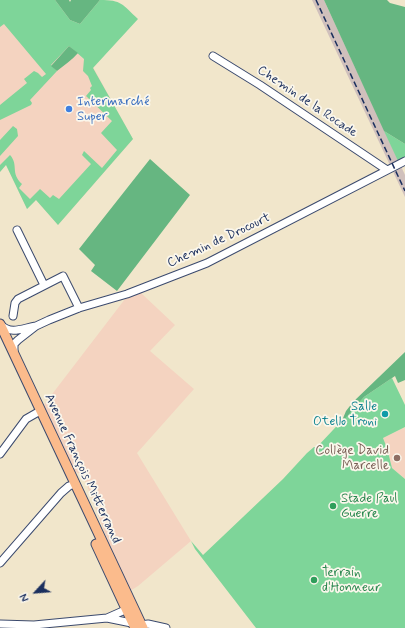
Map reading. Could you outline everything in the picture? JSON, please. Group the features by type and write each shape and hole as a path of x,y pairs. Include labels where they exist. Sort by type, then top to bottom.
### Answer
{"main road":[{"name":"Avenue François Mitterrand","path":"0,324 2,337 138,624"},
{"name":"Avenue François Mitterrand","path":"2,337 14,353 38,412"},
{"name":"Avenue François Mitterrand","path":"72,485 125,610 138,624"}],"street":[{"name":"Chemin de la Rocade","path":"213,56 260,85 387,170"},
{"name":"Chemin de Drocourt","path":"14,331 36,326 79,308 127,294 206,263 405,161"},
{"path":"17,230 44,285"},
{"path":"13,316 15,303 18,299 63,276 79,308"},
{"path":"0,324 5,329 14,331"},
{"name":"Chemin de Drocourt","path":"18,340 36,326"},
{"path":"2,337 14,331"},
{"path":"2,337 18,340"},
{"path":"14,353 14,344 18,340"},
{"path":"0,454 26,419 38,412"},
{"path":"0,563 62,493 72,485"},
{"path":"107,618 125,610"},
{"path":"0,624 14,626 34,625 107,618 166,628"}],"shaded area":[{"path":"312,0 324,0 405,175 405,197"},
{"path":"0,20 69,46 93,67 133,139 58,225 36,200 27,209 6,165 0,172"},
{"path":"140,292 175,325 150,351 194,389 137,453 191,541 138,586 130,591 112,552 86,483 81,474 75,472 43,406 125,299"},
{"name":"Collège David Marcelle","path":"405,427 405,479 392,468 383,438"}],"green space":[{"path":"0,0 55,0 70,20 80,24 100,0 113,1 125,6 138,19 93,68 133,139 58,225 36,200 27,209 6,165 0,172 0,165 10,155 14,162 16,176 22,184 19,188 30,199 40,189 50,198 53,195 59,199 91,164 82,155 84,151 102,168 117,150 101,133 112,121 86,96 91,90 90,88 92,86 88,76 83,71 84,59 69,46 51,65 57,71 30,100 32,103 31,105 0,120 0,105 27,83 24,79 34,71 42,77 46,74 4,24 0,27"},
{"path":"55,0 69,0 70,2 71,0 100,0 80,24 70,20"},
{"path":"324,0 387,0 390,3 405,7 405,144 384,131"},
{"path":"69,46 78,53 57,71 51,66"},
{"path":"13,126 17,129 18,136 0,156 0,140"},
{"path":"384,131 405,144 405,157 398,161"},
{"path":"150,159 190,195 117,291 91,271 95,265 79,249"},
{"path":"405,352 405,380 398,383 395,376 364,397 341,423 346,411 353,402"},
{"name":"Stade Paul Guerre","path":"392,378 405,405 405,427 383,438 392,468 405,479 405,628 256,628 195,549 191,541 203,555 283,479 307,453 314,447 317,447 364,397"}],"railway":[{"path":"316,0 405,191"}],"place":[{"name":"Intermarché Super","path":"69,109"},
{"name":"Salle Otello Troni","path":"385,414"},
{"name":"Collège David Marcelle","path":"397,458"},
{"name":"Stade Paul Guerre","path":"333,506"},
{"name":"Terrain d'Honneur","path":"314,580"}]}
